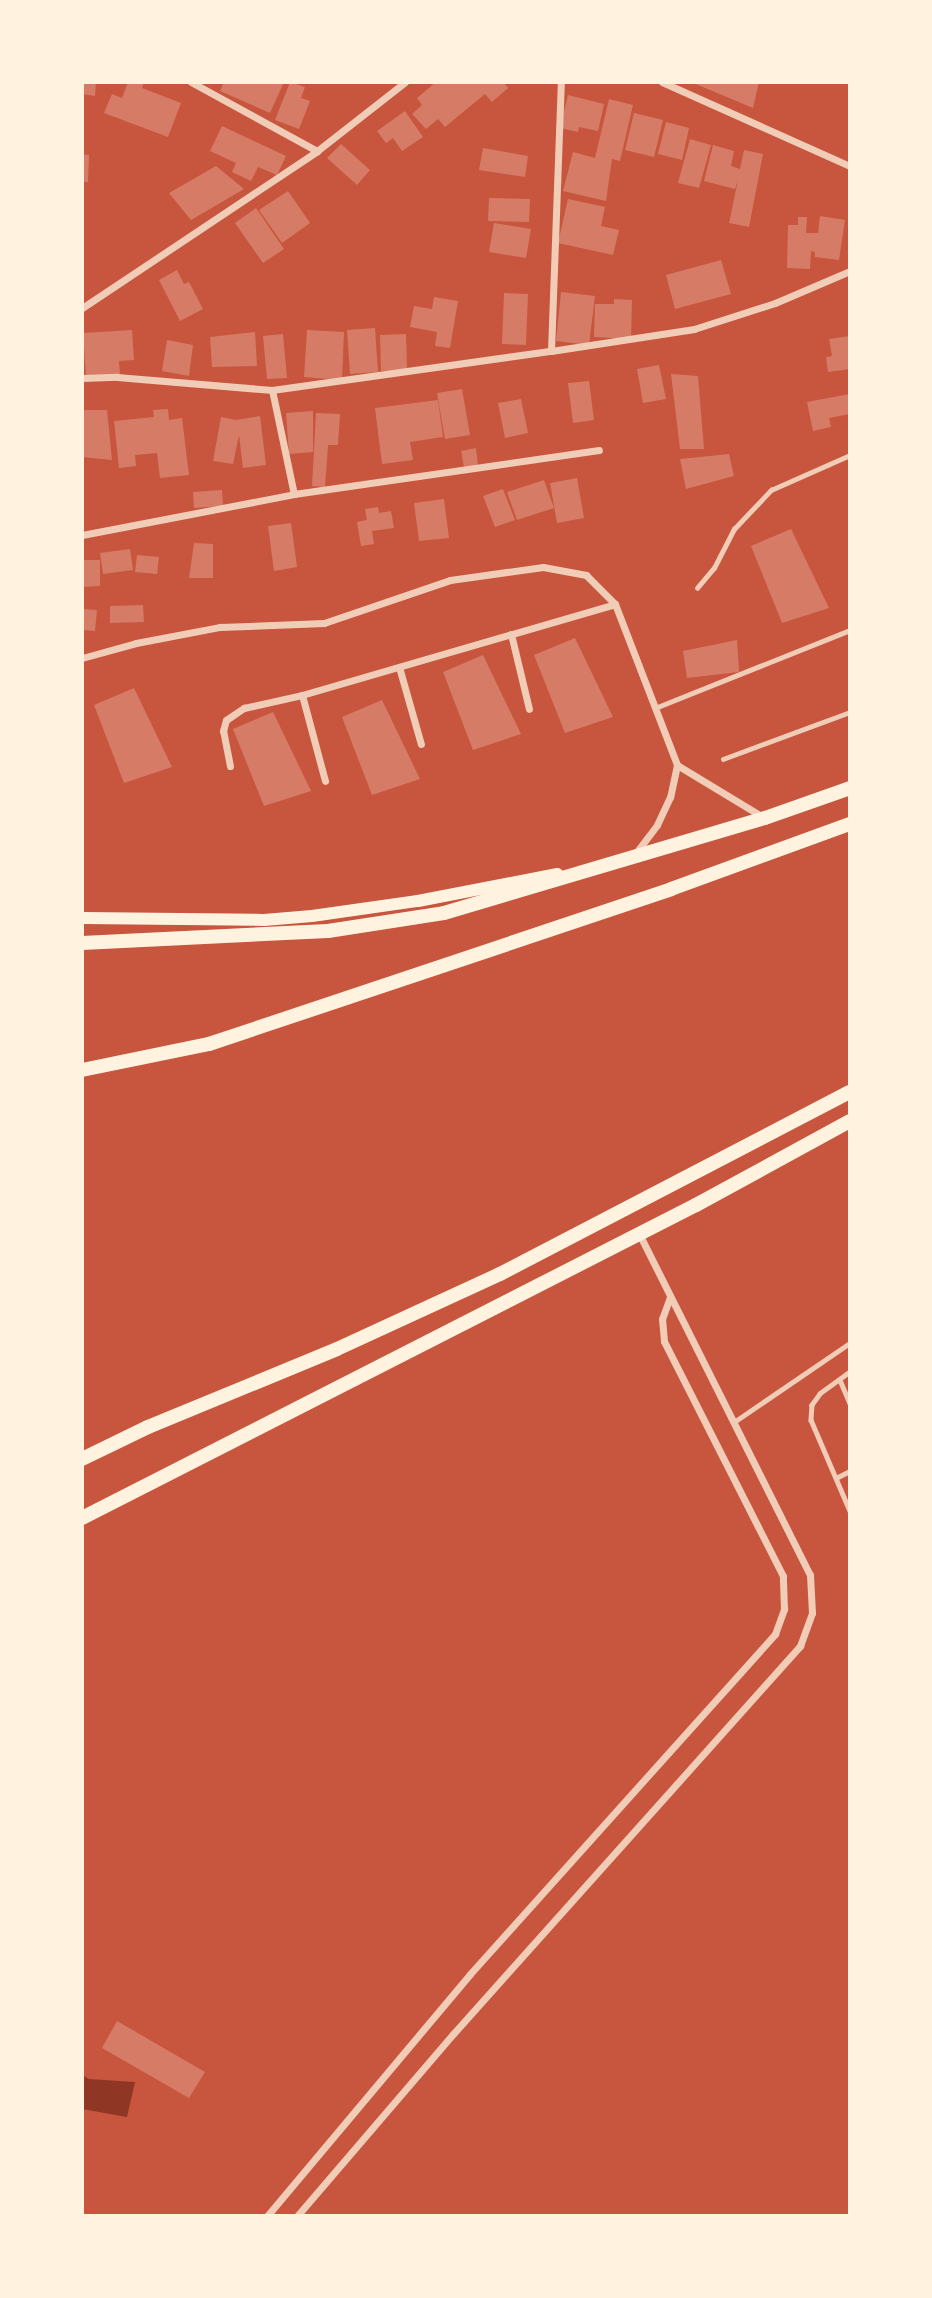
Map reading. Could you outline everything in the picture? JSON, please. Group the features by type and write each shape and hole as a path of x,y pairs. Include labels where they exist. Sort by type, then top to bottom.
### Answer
{"highway":[{"path":"82,943 341,929 444,913 765,818 850,788"},
{"path":"82,1070 209,1044 671,889 850,824"},
{"path":"82,1459 148,1427 337,1349 500,1274 850,1092"},
{"path":"82,1518 639,1234 850,1121"}],"main road":[{"path":"82,918 264,920 312,916 418,901 608,863"}],"street":[{"path":"191,82 317,151"},
{"path":"82,307 317,151 405,82"},
{"path":"551,351 561,82"},
{"path":"663,82 850,166"},
{"path":"82,378 117,377 272,390 694,329 775,303 849,274"},
{"path":"272,390 294,495"},
{"path":"82,536 294,495 599,450"},
{"path":"82,657 136,643 220,627 324,623 450,580 543,567 586,575 615,604 677,765 670,797 657,825 634,856"},
{"path":"230,766 223,730 226,720 244,708 302,695 615,604"},
{"path":"511,634 529,709"},
{"path":"399,667 421,744"},
{"path":"302,695 325,781"},
{"path":"677,765 765,818"},
{"path":"297,2216 462,2023 800,1646 812,1614 810,1575 639,1234"},
{"path":"267,2216 470,1974 775,1634 784,1609 783,1576 664,1341 662,1320 670,1297"}],"lane":[{"path":"697,588 714,568 734,528 771,491 850,455"},
{"path":"655,708 850,630"},
{"path":"723,759 850,712"},
{"path":"733,1423 850,1343"},
{"path":"850,1372 820,1394 812,1405 811,1420 850,1511"},
{"path":"840,1380 850,1404"},
{"path":"836,1478 850,1471"}],"shaded area":[{"path":"82,2075 89,2079 135,2082 127,2117 82,2109"}],"building":[{"path":"82,82 96,82 95,96 82,94"},
{"path":"128,82 144,82 142,88 181,103 168,137 104,113 112,94 122,98"},
{"path":"224,82 284,82 270,113 220,91"},
{"path":"290,82 305,87 301,98 310,101 299,129 275,120"},
{"path":"436,82 503,82 508,88 492,102 485,94 445,127 438,119 426,129 412,114 422,105 417,98"},
{"path":"691,82 759,82 753,108"},
{"path":"568,95 604,104 598,131 579,127 578,132 560,128"},
{"path":"609,99 633,105 620,161 612,159 606,201 563,191 573,152 595,158"},
{"path":"405,111 423,137 402,151 393,138 386,143 377,131"},
{"path":"634,113 663,120 654,157 625,150"},
{"path":"666,122 689,128 682,160 658,154"},
{"path":"222,126 286,156 277,175 258,167 251,181 232,172 236,163 210,151"},
{"path":"690,139 711,145 699,188 678,183"},
{"path":"341,144 370,170 357,185 327,158"},
{"path":"713,145 734,151 731,166 740,169 744,150 763,154 749,227 729,223 738,180 735,189 704,181"},
{"path":"483,148 528,156 525,177 479,170"},
{"path":"82,154 89,155 88,182 82,182"},
{"path":"216,166 244,189 191,220 169,193"},
{"path":"288,191 310,223 282,243 259,210"},
{"path":"489,198 530,199 529,222 488,221"},
{"path":"568,199 605,207 601,226 619,230 613,255 558,243"},
{"path":"256,208 284,249 263,263 235,223"},
{"path":"820,216 845,220 839,260 815,257 815,252 811,251 810,269 787,268 788,225 798,225 798,217 807,217 806,233 818,233"},
{"path":"494,223 531,229 526,258 489,252"},
{"path":"721,260 731,294 675,309 666,275"},
{"path":"177,270 184,284 189,282 203,309 180,321 159,280"},
{"path":"561,292 595,296 589,345 556,341"},
{"path":"504,293 528,294 526,345 502,344"},
{"path":"434,297 458,301 450,348 435,346 437,332 410,327 414,306 432,309"},
{"path":"614,299 632,300 631,339 594,337 595,304 614,304"},
{"path":"375,328 378,372 350,374 347,330"},
{"path":"132,330 134,360 119,361 120,375 86,377 83,333"},
{"path":"307,330 344,332 342,380 304,377"},
{"path":"255,332 257,366 212,367 210,337"},
{"path":"283,334 287,378 267,379 263,336"},
{"path":"406,334 407,370 381,371 380,335"},
{"path":"850,336 850,369 828,372 826,357 832,356 829,339"},
{"path":"167,340 193,345 189,376 162,371"},
{"path":"659,365 666,399 643,403 637,369"},
{"path":"671,374 698,376 704,449 680,449"},
{"path":"589,381 594,420 573,423 568,383"},
{"path":"462,389 470,435 445,439 437,393"},
{"path":"850,394 850,414 829,418 831,427 813,431 807,402"},
{"path":"521,399 528,433 505,438 498,403"},
{"path":"438,400 443,437 410,442 413,460 382,464 375,408"},
{"path":"168,409 169,420 182,418 189,475 160,478 157,453 135,455 136,466 119,468 114,421 154,417 153,410"},
{"path":"82,410 107,410 112,460 82,457"},
{"path":"313,411 313,452 289,454 286,413"},
{"path":"316,413 340,414 338,445 328,445 325,487 312,486"},
{"path":"260,416 266,465 243,468 239,435 233,464 213,461 221,417 236,420"},
{"path":"476,448 478,465 464,467 461,451"},
{"path":"729,454 734,476 686,489 680,459"},
{"path":"577,478 584,518 557,523 550,483"},
{"path":"544,480 554,508 517,520 507,492"},
{"path":"503,489 515,520 495,527 483,496"},
{"path":"222,490 223,506 194,508 193,492"},
{"path":"444,499 449,538 419,541 414,503"},
{"path":"378,507 379,513 391,511 394,528 372,531 374,544 361,546 357,522 367,520 365,509"},
{"path":"291,523 297,567 274,571 268,526"},
{"path":"791,529 829,608 782,623 751,546"},
{"path":"194,543 213,544 213,578 189,578"},
{"path":"130,549 133,570 103,574 100,553"},
{"path":"137,555 159,557 157,574 135,572"},
{"path":"82,560 100,560 100,586 82,587"},
{"path":"143,605 144,622 110,623 110,606"},
{"path":"82,609 97,610 95,631 82,630"},
{"path":"575,638 613,717 565,733 534,655"},
{"path":"737,640 739,672 687,678 683,651"},
{"path":"483,655 521,734 473,750 443,672"},
{"path":"134,688 172,767 124,783 94,705"},
{"path":"382,700 420,779 372,795 342,717"},
{"path":"273,712 311,791 264,806 233,729"},
{"path":"117,2021 205,2072 189,2098 102,2048"}]}
